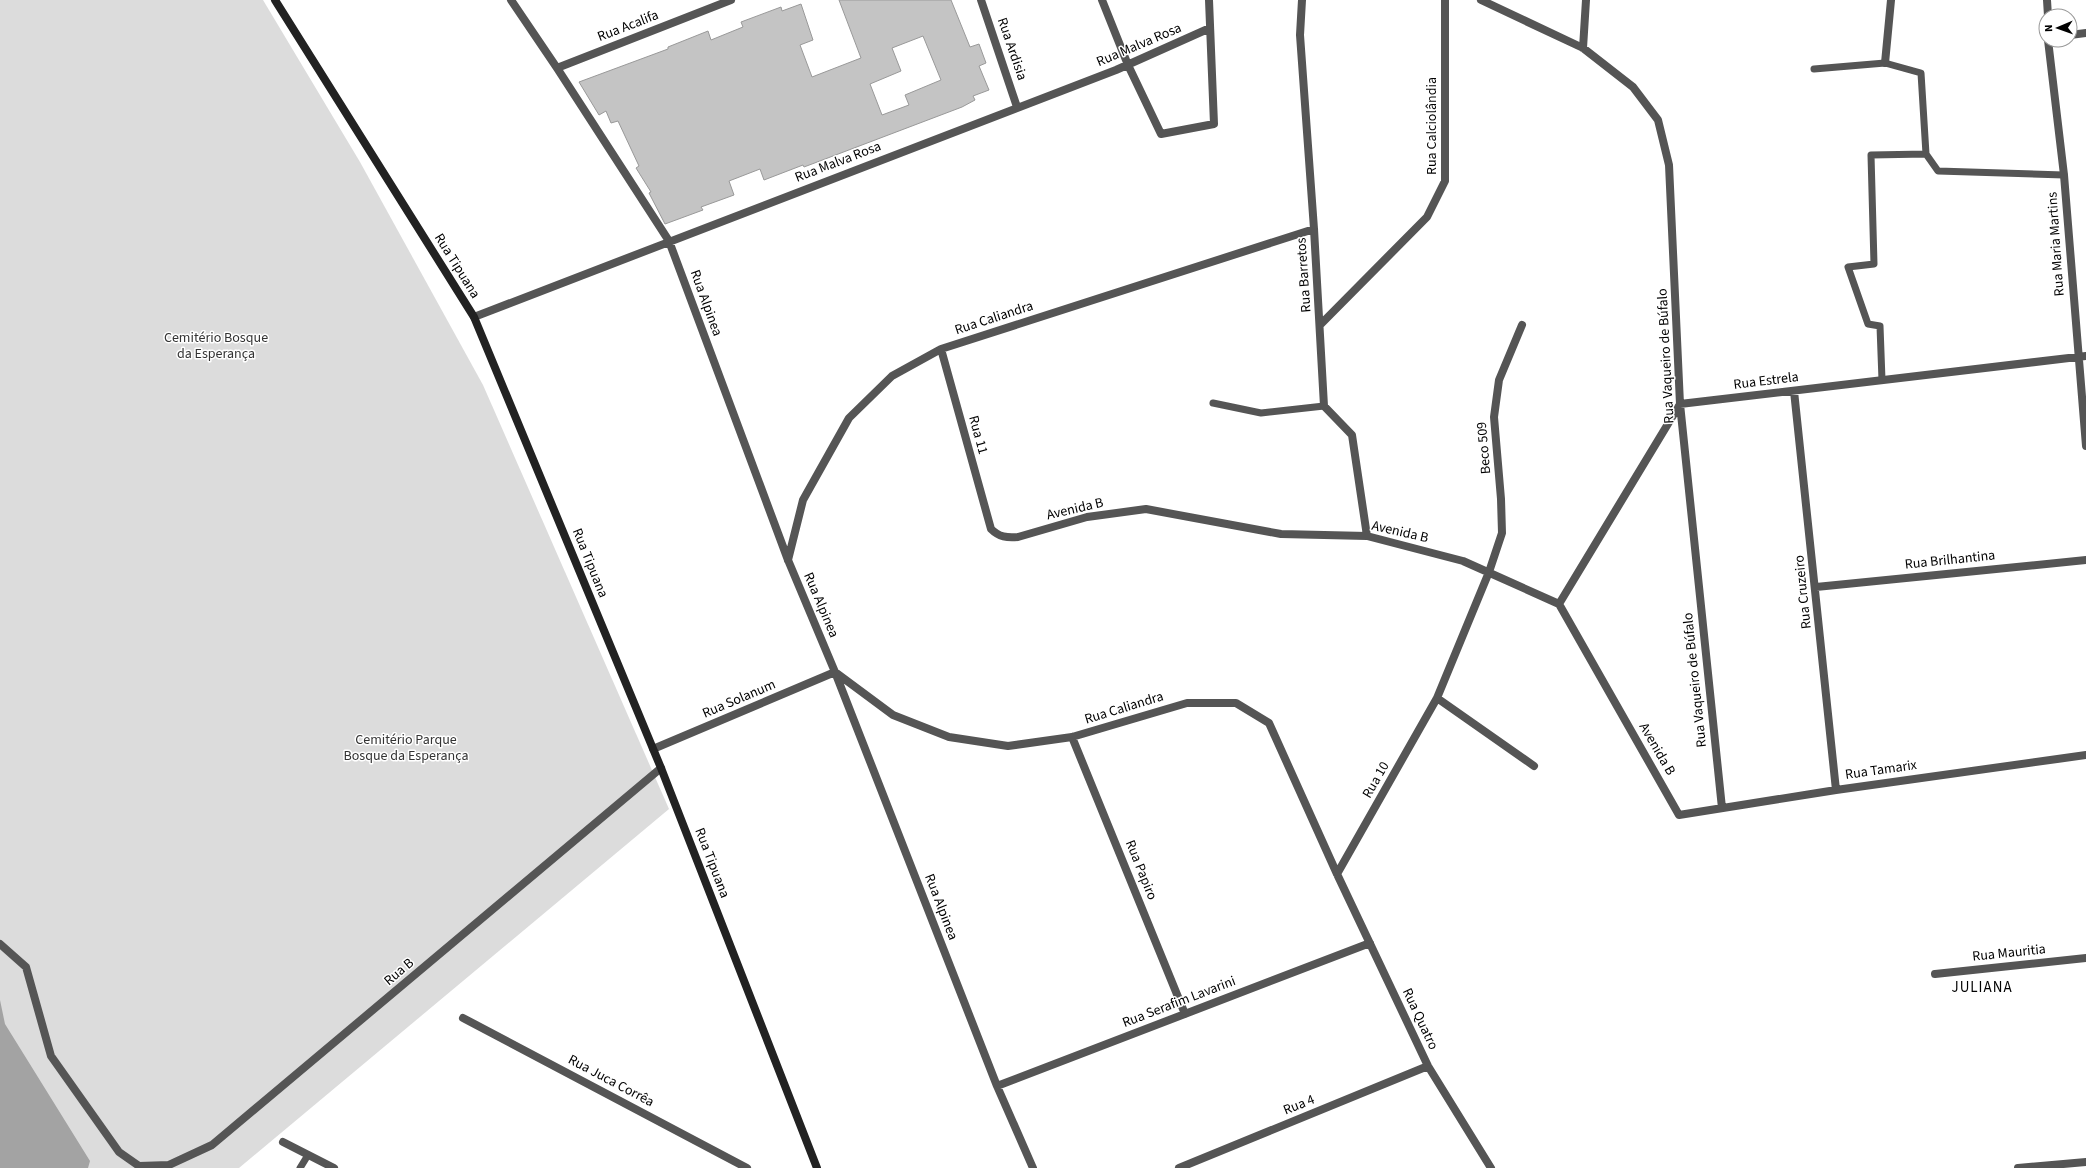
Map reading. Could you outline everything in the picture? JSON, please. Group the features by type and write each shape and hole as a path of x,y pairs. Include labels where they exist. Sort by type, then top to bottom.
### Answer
{"street":[{"name":"Rua Tipuana","path":"274,0 474,317 661,768 817,1168"},
{"name":"Rua Alpinea","path":"511,0 558,68 669,241 788,560 835,672 997,1086 1033,1168"},
{"name":"Rua Acalifa","path":"558,68 731,0"},
{"name":"Rua Ardisia","path":"981,0 1017,107"},
{"path":"1102,0 1128,65 1161,134 1214,124 1209,0"},
{"name":"Rua Barretos","path":"1302,0 1300,35 1314,229 1324,406"},
{"name":"Rua Calciolândia","path":"1320,325 1427,216 1445,181 1445,0"},
{"name":"Rua Vaqueiro de Búfalo","path":"1481,0 1583,48 1633,87 1658,120 1669,165 1680,404 1722,808"},
{"path":"1583,48 1586,0"},
{"path":"1885,63 1891,0"},
{"name":"Rua Malva Rosa","path":"474,317 1128,65 1210,28"},
{"name":"Rua Maria Martins","path":"2049,48 2064,175 2082,357 2086,446"},
{"name":"Rua Caliandra","path":"788,560 803,500 849,418 892,376 941,349 1314,229"},
{"name":"Beco 509","path":"1489,572 1502,533 1502,499 1494,417 1499,380 1522,325"},
{"name":"Rua 11","path":"941,349 991,529"},
{"name":"Rua Estrela","path":"1680,404 2082,357"},
{"name":"Rua Cruzeiro","path":"1794,391 1816,586 1836,790"},
{"path":"1559,604 1680,404"},
{"path":"1324,406 1352,435 1367,536"},
{"name":"Avenida B","path":"991,529 996,534 1007,538 1018,537 1087,517 1146,509 1281,534 1367,536 1463,561 1559,604 1679,815"},
{"name":"Rua Brilhantina","path":"1816,586 2086,560"},
{"name":"Rua 10","path":"1337,874 1437,698 1489,572"},
{"name":"Rua Caliandra","path":"835,672 893,715 949,737 1008,746 1072,737 1186,703 1236,704 1269,723 1337,874"},
{"name":"Rua Solanum","path":"653,749 835,672"},
{"path":"1437,698 1534,766"},
{"name":"Rua Papiro","path":"1072,737 1185,1014"},
{"name":"Rua Tamarix","path":"1679,815 1836,790 2086,755"},
{"name":"Rua B","path":"139,1167 169,1165 212,1145 661,768"},
{"name":"Rua Quatro","path":"1337,874 1428,1066 1491,1168"},
{"name":"Rua Serafim Lavarini","path":"997,1086 1370,943"},
{"path":"0,944 26,967 51,1056 119,1152 139,1167"},
{"name":"Rua Mauritia","path":"1935,974 2086,958"},
{"name":"Rua Juca Corrêa","path":"463,1018 747,1168"},
{"name":"Rua 4","path":"1179,1168 1428,1066"},
{"path":"283,1142 334,1168"},
{"path":"2018,1168 2086,1162"}],"lane":[{"path":"1814,69 1885,63 1921,72 1926,154 1938,171 2064,175"},
{"path":"1882,380 1880,326 1868,324 1848,267 1874,264 1871,155 1926,154"},
{"path":"1213,404 1261,413 1324,406"},
{"path":"300,1168 308,1154"}],"green space":[{"path":"0,0 263,0 360,162 483,385 669,809 239,1168 0,1168"}],"shaded area":[{"path":"0,1000 5,1024 90,1161 88,1168 0,1168"}],"building":[{"path":"839,0 951,0 970,47 979,44 986,63 979,66 989,90 973,96 975,100 962,107 804,167 803,165 764,180 760,169 729,181 734,195 701,207 703,210 665,224 649,193 651,192 636,168 639,166 618,121 611,123 606,111 599,115 579,82 668,49 668,47 708,31 711,40 743,27 741,22 781,7 782,11 801,4 813,40 800,45 812,77 861,58","holes":["923,36 941,80 905,95 909,105 882,115 870,84 901,71 892,48"]}],"district":[{"name":"JULIANA","path":"1982,987"}],"park label":[{"name":"Cemitério Bosque da Esperança","path":"216,346"},
{"name":"Cemitério Parque Bosque da Esperança","path":"406,748"}]}
